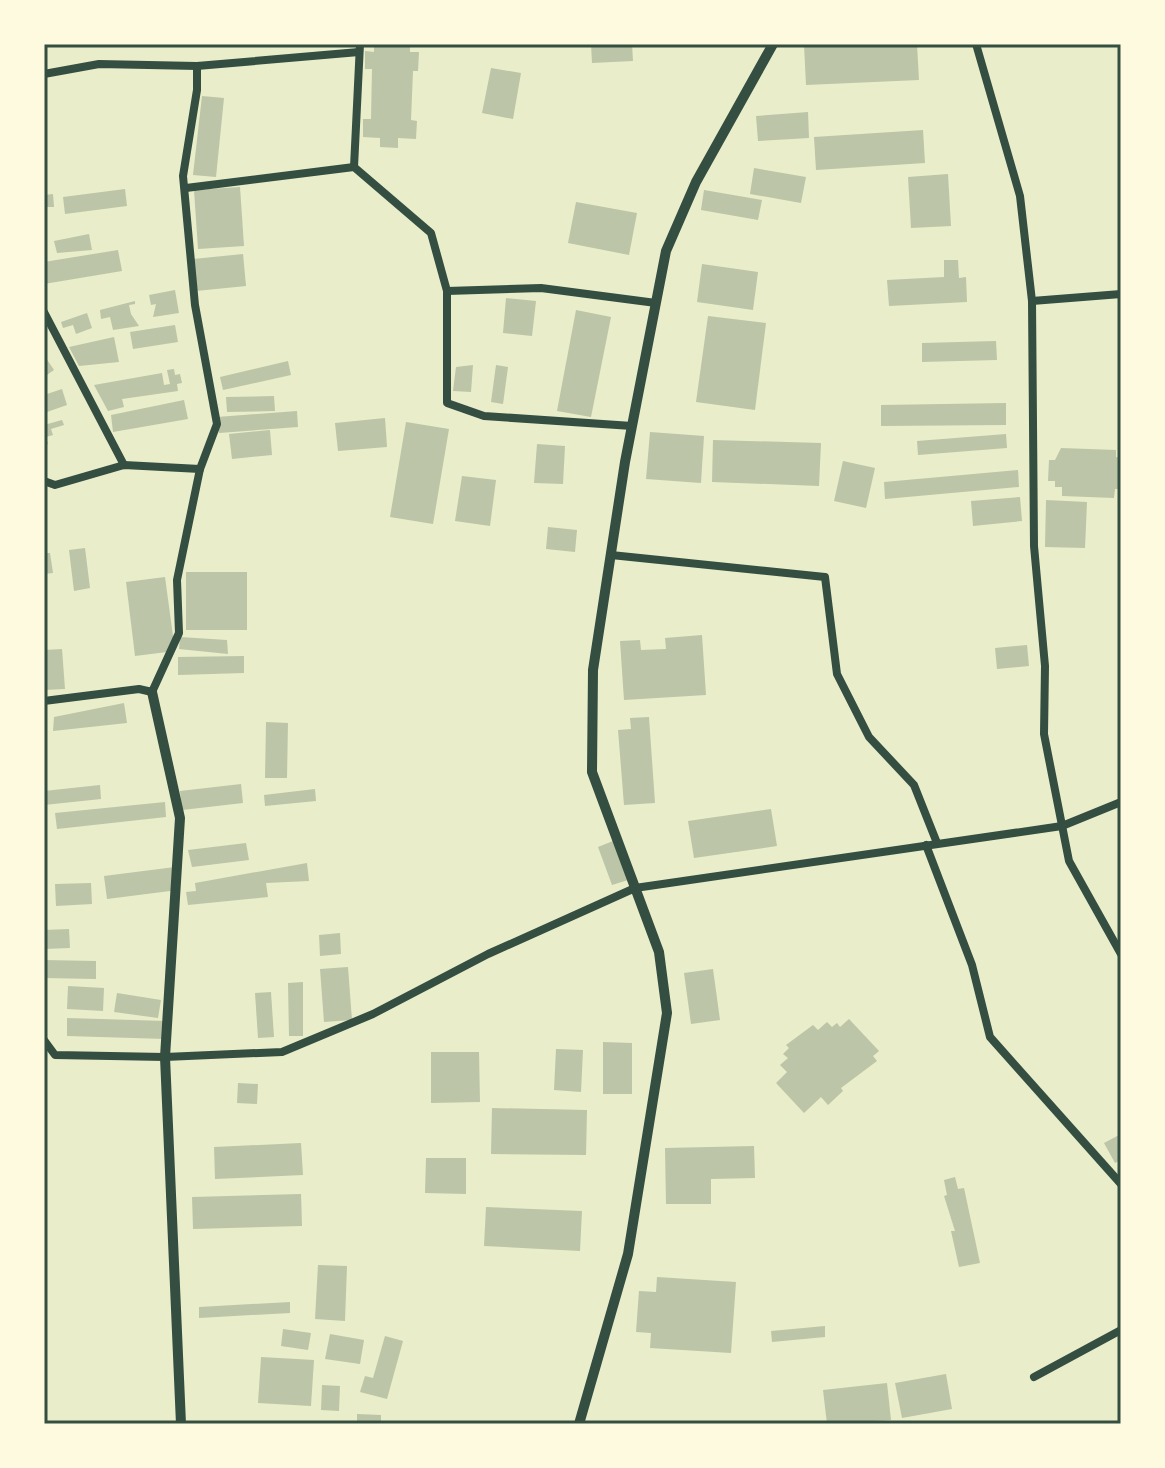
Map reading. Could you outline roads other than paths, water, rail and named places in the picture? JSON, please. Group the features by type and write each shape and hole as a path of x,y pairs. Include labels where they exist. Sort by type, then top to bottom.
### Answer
{"street":[{"path":"579,1424 628,1254 667,1013 659,952 592,772 593,670 632,426 666,251 696,182 773,44"},
{"path":"976,44 1020,196 1032,301 1034,546 1045,666 1044,734 1069,861 1121,954"},
{"path":"44,74 99,64 197,66 360,48 354,167"},
{"path":"181,1424 165,1057 180,818 152,692 179,633 177,580 200,469 217,424 195,305 183,176 197,90 197,66"},
{"path":"186,188 354,167 431,233 447,291 447,403 484,416 632,426"},
{"path":"447,291 541,288 656,303"},
{"path":"1032,301 1121,294"},
{"path":"44,312 124,465"},
{"path":"44,481 55,485 124,465 200,469"},
{"path":"611,555 825,577 837,674 869,737 914,785 937,843"},
{"path":"44,701 139,689 152,692"},
{"path":"44,1040 55,1055 165,1057 282,1052 373,1014 502,947 635,888 1062,826 1121,802"},
{"path":"926,845 972,965 990,1037 1121,1184"},
{"path":"1034,1377 1121,1330"}]}
